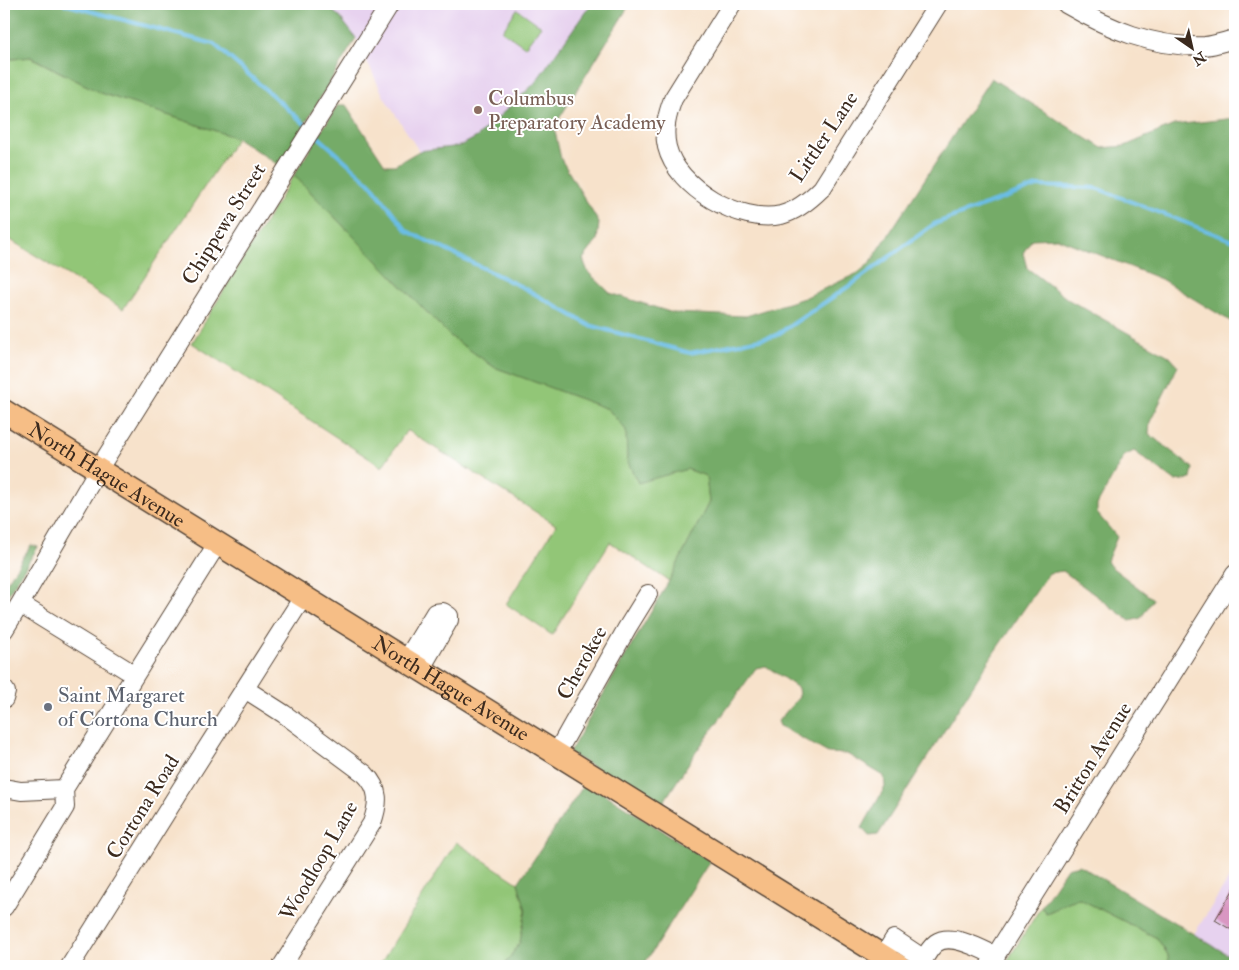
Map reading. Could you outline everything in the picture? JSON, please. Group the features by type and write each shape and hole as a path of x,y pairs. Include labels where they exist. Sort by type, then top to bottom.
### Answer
{"main road":[{"name":"North Hague Avenue","path":"4,411 891,962"}],"street":[{"name":"Chippewa Street","path":"4,630 98,470 390,4"},
{"name":"Littler Lane","path":"732,4 673,99 667,114 665,130 667,148 672,162 681,174 707,195 730,208 747,214 762,216 780,215 796,210 822,188 938,4"},
{"path":"1066,4 1086,16 1125,34 1164,43 1206,46 1235,39"},
{"path":"4,907 65,807 64,789 217,544"},
{"name":"Britton Avenue","path":"992,961 1235,574"},
{"name":"Cherokee","path":"556,754 648,594"},
{"name":"Cortona Road","path":"70,966 303,597"},
{"path":"20,604 135,675"},
{"name":"Woodloop Lane","path":"245,689 284,714 365,774 372,781 377,792 378,802 372,823 282,966"},
{"path":"4,690 6,692 4,700"},
{"path":"4,788 21,791 64,789"},
{"path":"891,962 894,939 922,963 935,944 942,940 974,945 992,961"}],"shaded area":[{"name":"Columbus Preparatory Academy","path":"323,4 630,4 491,228 419,151 384,97 356,38"},
{"path":"1235,869 1235,959 1194,934"}],"green space":[{"path":"4,4 323,4 339,16 356,38 280,166 237,138 101,93 31,57 4,60"},
{"path":"591,4 630,4 554,127 561,159 599,223 597,241 583,259 588,272 610,293 673,313 746,316 804,298 858,273 870,263 991,78 1102,148 1125,146 1174,125 1235,118 1235,324 1161,279 1057,238 1032,239 1023,253 1027,268 1069,300 1169,356 1178,366 1150,422 1149,434 1193,468 1191,479 1175,481 1134,451 1124,456 1097,505 1097,513 1117,537 1107,561 1110,566 1153,599 1141,618 1130,621 1063,571 1049,573 995,651 878,835 869,836 862,828 885,787 884,776 847,754 828,753 780,726 778,721 799,697 798,688 766,666 756,668 694,755 661,806 569,753 669,581 709,502 706,476 687,469 638,483 627,460 626,430 608,409 494,367 450,336 294,175 338,105 346,105 385,165 395,165 419,151 460,146 477,137 534,84"},
{"path":"517,9 541,26 525,47 502,31"},
{"path":"30,57 101,93 237,138 123,309 4,236 4,60"},
{"path":"294,175 450,336 494,367 608,409 626,430 627,460 638,482 687,469 706,476 709,502 669,581 610,542 552,635 506,604 556,525 407,430 382,467 192,343"},
{"path":"31,545 38,547 4,601 4,587"},
{"path":"586,782 710,861 643,966 504,966 520,942 526,910 518,883"},
{"path":"456,842 518,883 526,910 520,942 504,966 379,966"},
{"path":"1079,865 1235,959 1235,966 1169,966 1168,955 1157,938 1080,899 1070,901 1046,913 1041,907 1067,868"},
{"path":"1080,899 1157,938 1168,955 1169,966 1004,966 1041,907 1046,913 1071,901"}],"building":[{"path":"1235,887 1235,932 1215,920"}],"waterway":[{"path":"64,4 214,44 307,126"},
{"path":"314,133 370,183 407,231 526,289 589,325 690,353 775,336 855,282 934,224 1037,186 1096,188 1233,241 1235,240"}],"place":[{"name":"Columbus Preparatory Academy","path":"478,110"},
{"name":"Saint Margaret of Cortona Church","path":"48,707"}]}
